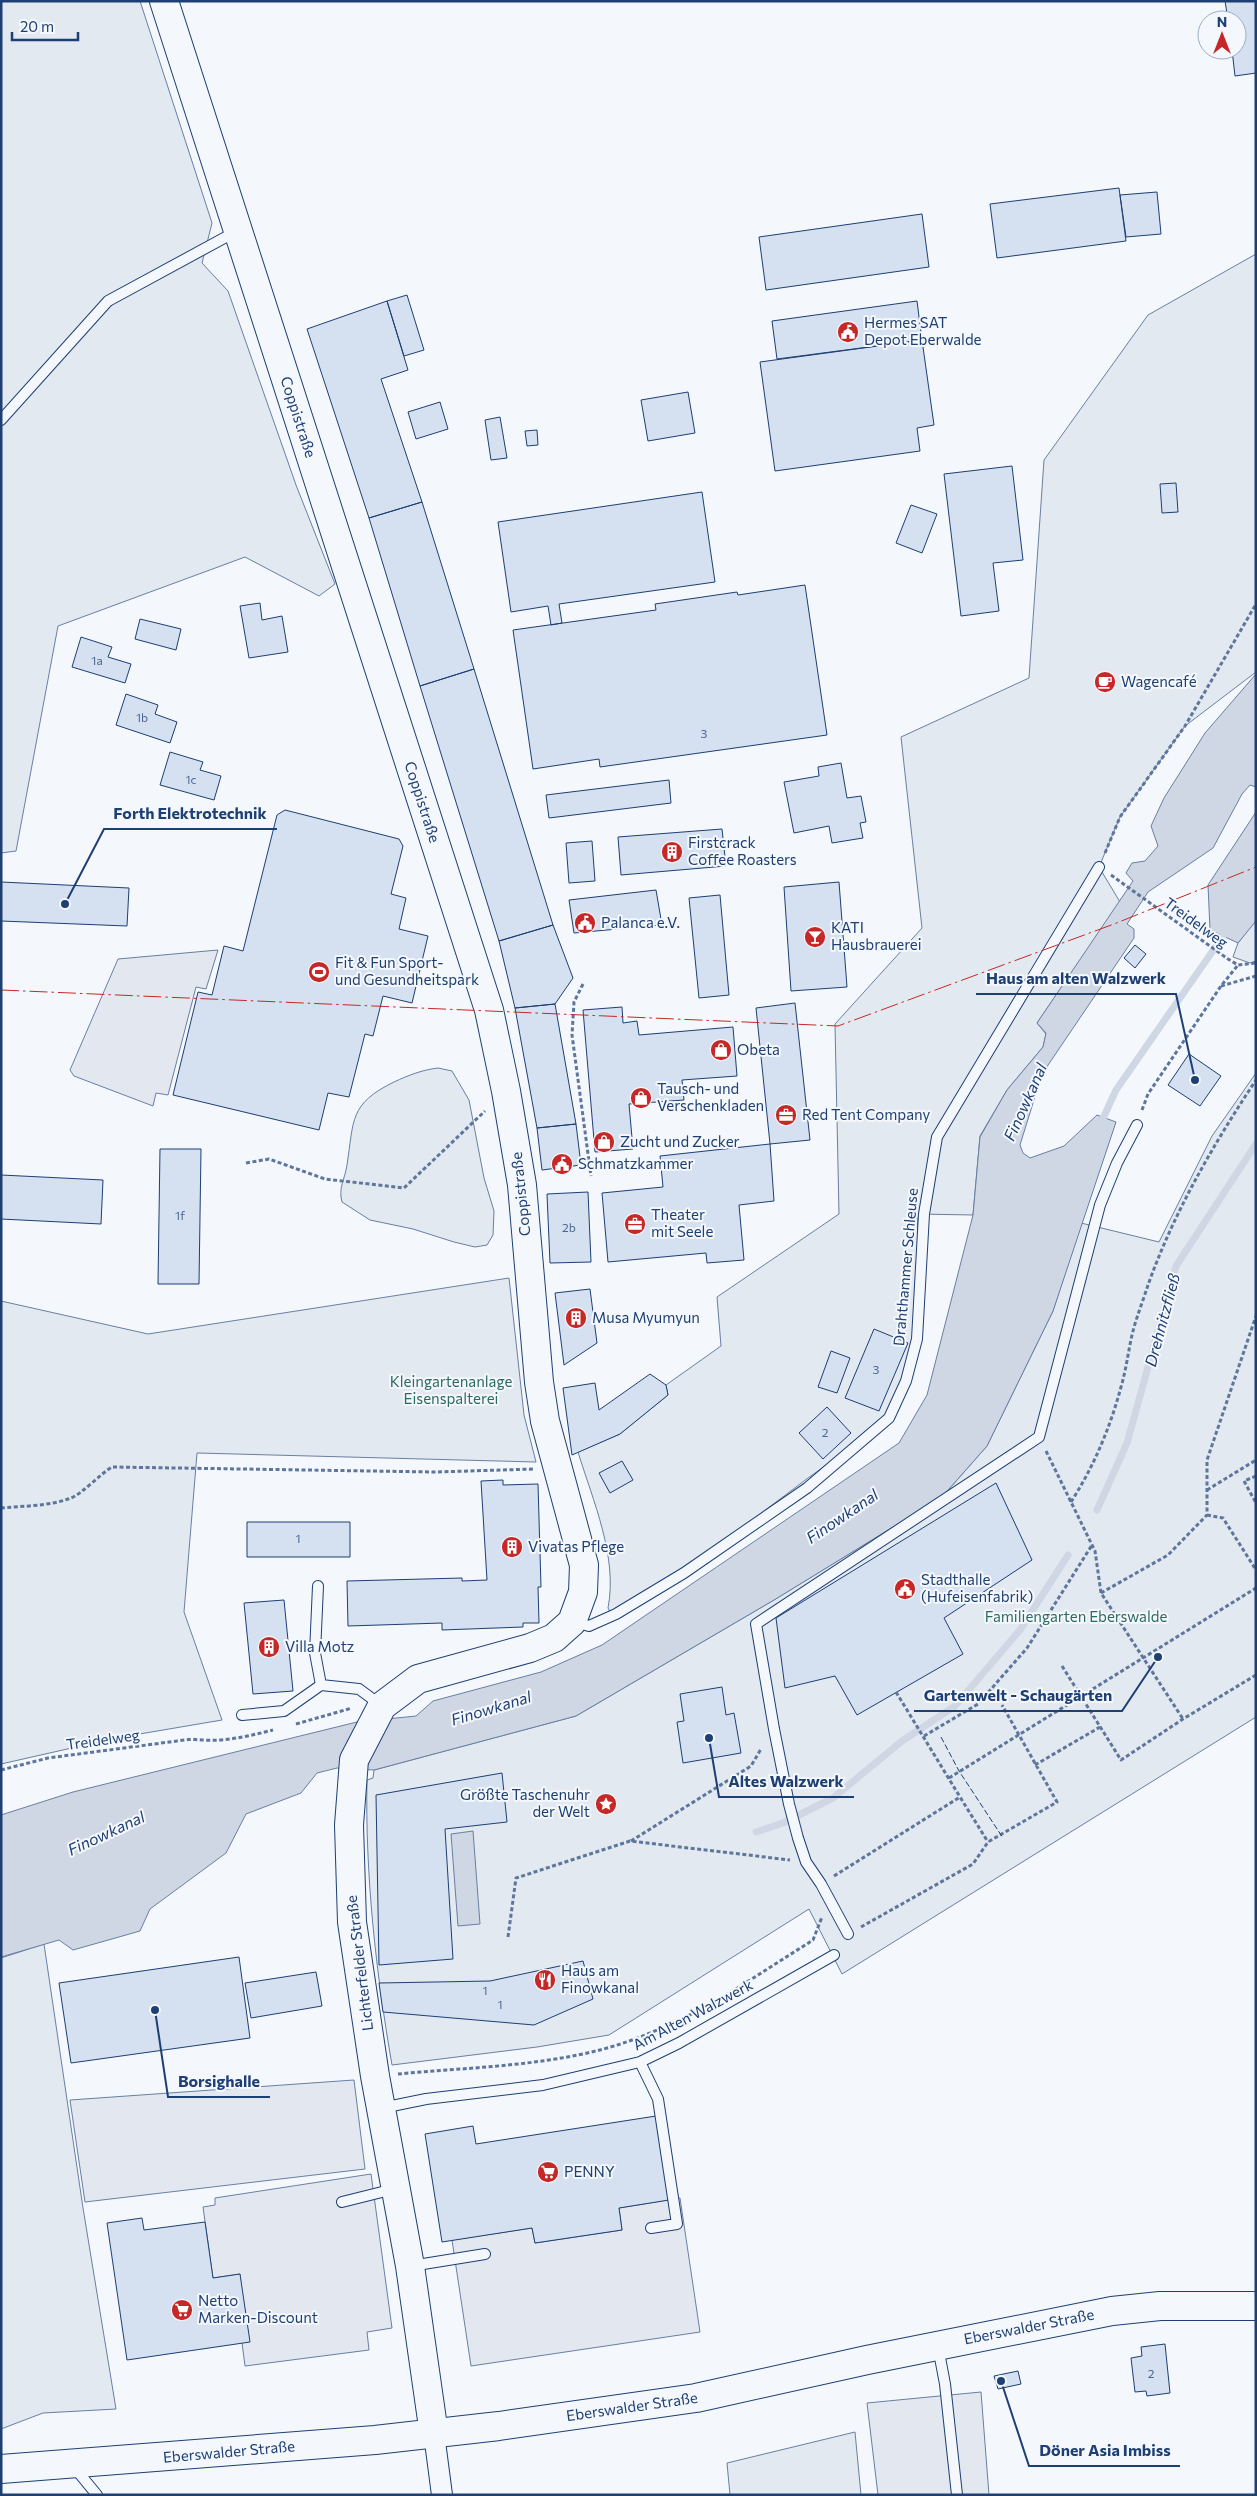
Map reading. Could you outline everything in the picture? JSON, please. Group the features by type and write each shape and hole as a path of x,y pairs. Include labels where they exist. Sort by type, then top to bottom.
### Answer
{"main road":[{"name":"Coppistraße","path":"164,1 489,1010 506,1091 522,1184 539,1382 545,1421 584,1565 583,1592 572,1622"},
{"name":"Lichterfelder Straße","path":"434,2434 410,2266 375,2076 352,1922 349,1825 354,1760 382,1706 418,1679 530,1648 554,1638 572,1622"},
{"name":"Eberswalder Straße","path":"1,2469 72,2465 434,2434 696,2398 937,2345 1112,2311 1160,2306 1256,2306"}],"street":[{"path":"434,2434 442,2495"}],"lane":[{"path":"1,420 108,301 237,231"},
{"name":"Drahthammer Schleuse","path":"572,1622 589,1626 616,1614 684,1573 807,1488 889,1418 906,1381 917,1339 924,1214 937,1136 1099,867"},
{"path":"848,1934 821,1884 806,1862 798,1838 774,1729 756,1624 1039,1437 1100,1205 1117,1162 1137,1125"},
{"path":"318,1586 315,1653 321,1685"},
{"path":"242,1715 284,1711 321,1685 359,1689 382,1706"},
{"name":"Am Alten Walzwerk","path":"381,2108 426,2099 543,2085 640,2062 679,2043 834,1955"},
{"path":"640,2062 658,2099 677,2224 651,2228"},
{"path":"342,2202 395,2189"},
{"path":"410,2266 485,2254"},
{"path":"937,2345 945,2384 957,2495"},
{"path":"72,2465 97,2495"}],"path":[{"path":"1099,867 1120,817 1185,726 1256,604"},
{"name":"Treidelweg","path":"1126,886 1228,960 1238,965 1256,964"},
{"path":"1137,1125 1148,1094 1221,986 1238,965"},
{"path":"1221,986 1256,976"},
{"path":"583,984 574,1002 572,1035 591,1176"},
{"path":"1071,1502 1089,1473 1109,1427 1121,1386 1132,1333 1176,1215 1226,1125 1256,1080"},
{"path":"246,1162 269,1159 326,1179 404,1188 506,1091"},
{"path":"1101,1592 1168,1555 1207,1515 1207,1460 1256,1316"},
{"path":"1207,1490 1256,1460"},
{"path":"1,1508 73,1498 99,1475 112,1467 436,1472 532,1469 557,1465"},
{"path":"1054,1468 1095,1551 1101,1592 1183,1719"},
{"path":"1256,1476 1244,1481 1256,1504"},
{"path":"1207,1515 1223,1518 1256,1570"},
{"path":"924,1736 978,1704 1027,1648 1092,1545"},
{"path":"949,1778 1256,1588"},
{"path":"1062,1666 1121,1760 1183,1719 1256,1676"},
{"path":"896,1692 988,1842"},
{"path":"848,1934 973,1864 988,1842 1057,1802 1002,1706"},
{"path":"1035,1765 1100,1727"},
{"path":"508,1937 516,1878 630,1841 751,1766 774,1729"},
{"name":"Treidelweg","path":"1,1770 48,1758 192,1739 209,1741"},
{"path":"821,1884 960,1797"},
{"path":"630,1841 806,1862"},
{"path":"375,2076 548,2060 586,2053 631,2041 719,2000 813,1940 828,1900"}],"green space":[{"path":"1,1 140,1 212,223 202,263 228,291 296,485 335,584 319,596 245,557 58,626 16,851 1,853"},
{"path":"1256,254 1256,672 1185,726 1120,817 1099,867 1120,902 1037,1023 1046,1034 1043,1047 1007,1090 980,1136 973,1215 917,1214 922,1325 895,1416 808,1478 707,1554 611,1614 608,1608 610,1569 607,1549 597,1509 578,1452 620,1434 668,1395 666,1385 721,1346 717,1297 839,1214 835,1024 922,928 901,737 1029,678 1044,460 1148,315"},
{"path":"1256,919 1256,961 1250,963 1233,957 1238,943"},
{"path":"438,1068 452,1071 469,1100 484,1178 494,1211 493,1235 487,1245 475,1247 413,1229 370,1220 342,1202 341,1188 347,1165 353,1125 361,1106 379,1090 394,1082 416,1073"},
{"name":"Familiengarten Eberswalde","path":"1256,1073 1256,1717 842,1974 809,1909 609,2035 537,2047 392,2065 381,1995 370,1887 367,1780 373,1778 374,1770 576,1716 774,1600 942,1497 987,1446 1053,1311 1081,1223 1159,1242 1212,1136"},
{"name":"Kleingartenanlage Eisenspalterei","path":"509,1278 524,1415 536,1462 197,1453 184,1612 222,1720 116,1738 1,1764 1,1301 148,1334"},
{"path":"44,1944 83,2208 116,2409 43,2413 1,2429 1,1958"},
{"path":"855,2432 861,2495 730,2495 727,2463"}],"shaded area":[{"path":"218,950 206,989 196,987 168,1095 156,1093 153,1106 74,1076 70,1070 118,959"},
{"path":"354,2080 365,2169 85,2202 70,2100"},
{"path":"371,2174 392,2328 367,2332 369,2350 245,2366 242,2343 240,2274 213,2278 203,2207 215,2205 215,2198"},
{"path":"680,2198 700,2332 471,2366 452,2240 532,2228 535,2243 622,2230 619,2208"},
{"path":"981,2392 989,2495 878,2495 867,2403"}],"water":[{"name":"Finowkanal","path":"1256,674 1256,787 1250,785 1242,794 1213,848 1148,892 1127,924 1134,929 1134,938 1042,1074 1020,1145 1023,1153 1030,1158 1064,1146 1097,1115 1116,1122 1053,1311 987,1446 942,1497 774,1600 576,1716 374,1770 337,1768 317,1773 301,1793 246,1814 226,1853 150,1909 140,1931 73,1950 59,1940 1,1957 1,1815 73,1792 357,1722 416,1716 433,1701 541,1672 602,1645 899,1443 927,1395 973,1215 980,1137 1007,1090 1043,1047 1046,1033 1037,1023 1133,881 1126,873 1132,863 1145,861 1158,846 1151,826 1164,798 1205,733"},
{"path":"1256,812 1256,921 1238,943 1210,930 1208,885"},
{"path":"473,1831 480,1924 458,1926 451,1834"}],"building":[{"path":"1225,1 1256,1 1256,73 1235,76 1233,60 1247,60 1247,10 1226,10"},
{"path":"1119,188 1126,241 997,258 990,204"},
{"path":"1157,192 1161,234 1126,237 1120,195"},
{"path":"922,214 929,267 766,290 759,237"},
{"path":"407,295 424,350 404,356 387,301"},
{"path":"387,301 408,370 381,379 422,502 369,518 307,329"},
{"path":"917,301 922,340 777,359 772,321"},
{"path":"922,340 934,425 917,428 920,451 775,471 760,362"},
{"path":"688,392 695,433 648,441 641,400"},
{"path":"440,402 448,429 416,439 408,412"},
{"path":"500,417 507,458 491,460 485,420"},
{"path":"537,430 538,445 527,446 525,431"},
{"path":"1012,466 1023,560 993,563 999,611 961,616 944,474"},
{"path":"1176,483 1178,512 1162,513 1160,484"},
{"path":"702,492 715,582 559,604 562,623 551,625 548,606 511,612 498,522"},
{"path":"422,502 474,669 420,686 369,518"},
{"path":"911,505 937,514 922,553 896,543"},
{"path":"805,585 827,735 600,767 599,759 533,769 513,630 656,610 655,604 737,592 738,595"},
{"path":"260,603 262,620 282,616 288,652 249,658 240,606"},
{"path":"140,619 181,629 176,650 135,639"},
{"path":"81,637 112,647 108,657 131,664 125,683 72,667"},
{"path":"474,669 553,925 499,941 420,686"},
{"path":"126,694 158,705 155,714 177,722 170,743 116,725"},
{"path":"170,752 203,762 200,770 221,776 214,800 160,785"},
{"path":"841,763 847,798 861,796 866,822 860,823 863,838 832,843 829,826 794,833 784,782 819,776 818,767"},
{"path":"669,780 671,803 549,818 546,795"},
{"name":"Fit & Fun Sport- und Gesundheitspark","path":"285,810 399,839 403,846 391,894 406,898 399,929 428,936 412,1003 383,996 373,1036 365,1034 349,1097 328,1093 319,1130 173,1095 198,992 212,995 224,946 243,951 277,815"},
{"name":"Firstcrack Coffee Roasters","path":"722,829 726,866 621,875 618,837"},
{"path":"592,841 595,881 569,883 566,843"},
{"path":"1,882 129,888 127,926 1,921"},
{"name":"KATI Hausbrauerei","path":"839,882 847,987 791,991 784,887"},
{"path":"656,890 662,925 574,933 569,900"},
{"path":"720,895 729,995 699,998 689,898"},
{"path":"553,925 573,978 555,1004 515,1008 499,941"},
{"path":"1135,945 1146,954 1135,968 1124,958"},
{"path":"795,1003 810,1140 770,1144 756,1008"},
{"path":"555,1004 576,1124 537,1128 515,1008"},
{"path":"622,1007 623,1023 637,1021 639,1035 733,1027 737,1076 682,1080 684,1100 629,1104 633,1149 595,1152 583,1010"},
{"path":"1189,1054 1221,1076 1200,1106 1168,1085"},
{"path":"576,1124 581,1165 542,1170 537,1128"},
{"path":"770,1144 774,1201 739,1205 744,1260 707,1263 706,1253 608,1262 602,1193 663,1187 660,1156"},
{"path":"160,1149 201,1149 199,1284 158,1284"},
{"path":"1,1175 103,1180 101,1224 1,1219"},
{"path":"588,1192 591,1262 550,1263 547,1194"},
{"name":"Musa Myumyun","path":"590,1289 597,1343 564,1365 555,1293"},
{"path":"874,1329 908,1343 879,1411 845,1398"},
{"path":"831,1351 850,1358 837,1393 818,1387"},
{"path":"650,1374 666,1385 668,1395 620,1434 572,1455 563,1388 595,1383 599,1410"},
{"path":"827,1407 851,1433 823,1459 799,1433"},
{"path":"622,1461 633,1480 610,1493 599,1473"},
{"name":"Vivatas Pflege","path":"503,1480 503,1485 538,1484 541,1587 538,1587 539,1623 523,1623 523,1627 442,1630 442,1623 348,1626 347,1581 462,1578 462,1581 487,1580 481,1481"},
{"name":"Stadthalle (Hufeisenfabrik)","path":"996,1483 1032,1560 944,1618 963,1654 857,1715 835,1676 785,1688 776,1618"},
{"path":"247,1522 350,1522 350,1557 247,1557"},
{"name":"Villa Motz","path":"284,1600 293,1691 253,1694 244,1603"},
{"path":"722,1687 726,1715 734,1713 741,1753 683,1763 677,1722 684,1721 680,1694"},
{"path":"502,1773 507,1822 445,1829 453,1959 379,1965 376,1795"},
{"path":"239,1957 250,2038 71,2063 59,1983"},
{"path":"583,1961 593,1999 534,2025 383,2012 379,1983 490,1981"},
{"path":"316,1972 322,2006 251,2018 245,1983"},
{"name":"PENNY","path":"656,2116 669,2200 619,2208 622,2230 535,2243 532,2228 442,2242 425,2134 473,2126 476,2144"},
{"name":"Netto Marken-Discount","path":"142,2218 144,2230 205,2222 213,2278 240,2274 250,2342 127,2360 107,2223"},
{"path":"1165,2344 1170,2393 1147,2396 1146,2391 1135,2392 1131,2358 1142,2356 1141,2347"},
{"path":"1018,2371 1021,2384 998,2389 994,2376"}],"waterway":[{"path":"1100,1125 1116,1090 1228,929"},
{"name":"Drehnitzfließ","path":"1097,1510 1127,1443 1176,1266 1256,1144"},
{"name":"Drehnitzfließ","path":"756,1832 783,1823 833,1798 902,1741 955,1706 1020,1630 1068,1555"}],"fence":[{"path":"941,1737 959,1771 1003,1838"}],"power":[{"path":"1,990 838,1026 1114,924 1256,867"}],"place":[{"name":"Hermes SAT Depot Eberwalde","path":"848,332"},
{"name":"Wagencafé","path":"1105,682"},
{"name":"Firstcrack Coffee Roasters","path":"672,852"},
{"name":"Forth Elektrotechnik","path":"65,904"},
{"name":"Palanca e.V.","path":"585,923"},
{"name":"KATI Hausbrauerei","path":"815,937"},
{"name":"Fit & Fun Sport- und Gesundheitspark","path":"319,972"},
{"name":"Obeta","path":"721,1050"},
{"name":"Haus am alten Walzwerk","path":"1195,1080"},
{"name":"Tausch- und Verschenkladen","path":"641,1098"},
{"name":"Red Tent Company","path":"786,1115"},
{"name":"Zucht und Zucker","path":"604,1142"},
{"name":"Schmatzkammer","path":"562,1164"},
{"name":"Theater mit Seele","path":"635,1224"},
{"name":"Musa Myumyun","path":"576,1318"},
{"name":"Vivatas Pflege","path":"512,1547"},
{"name":"Stadthalle (Hufeisenfabrik)","path":"905,1589"},
{"name":"Villa Motz","path":"269,1647"},
{"name":"Gartenwelt - Schaugärten","path":"1158,1657"},
{"name":"Altes Walzwerk","path":"709,1738"},
{"name":"Größte Taschenuhr der Welt","path":"606,1804"},
{"name":"Haus am Finowkanal","path":"545,1980"},
{"name":"Borsighalle","path":"155,2010"},
{"name":"PENNY","path":"548,2172"},
{"name":"Netto Marken-Discount","path":"182,2310"},
{"name":"Döner Asia Imbiss","path":"1001,2381"}]}
